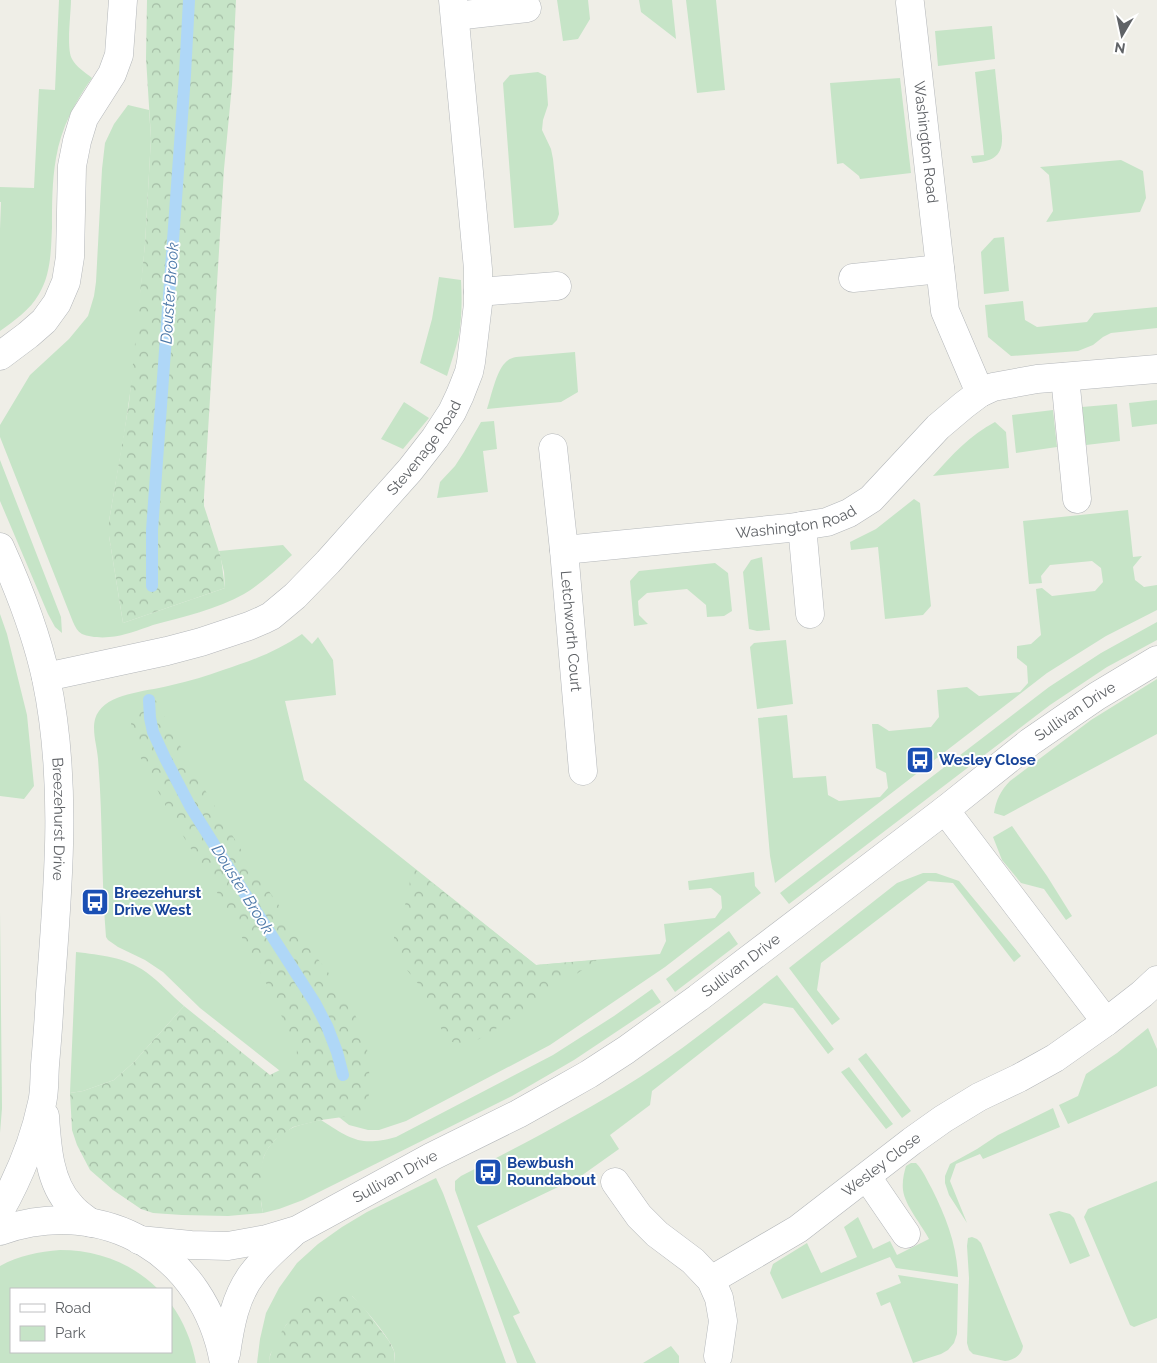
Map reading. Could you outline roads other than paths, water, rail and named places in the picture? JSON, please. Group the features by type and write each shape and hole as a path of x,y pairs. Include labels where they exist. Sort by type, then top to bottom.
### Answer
{"street":[{"path":"0,356 44,321 57,303 66,282 70,257 72,166 77,141 84,118 112,74 119,55 123,0"},
{"name":"Washington Road","path":"910,3 944,311 980,393"},
{"path":"454,8 527,8"},
{"name":"Stevenage Road","path":"46,677 201,642 271,616 285,605 328,562 381,504 442,428 460,395 469,372 475,341 478,292 477,257 454,8"},
{"path":"852,278 940,269"},
{"path":"478,292 557,286"},
{"name":"Washington Road","path":"564,550 827,522 862,506 883,487 938,427 980,393 1006,384 1157,369"},
{"path":"1065,377 1077,499"},
{"name":"Letchworth Court","path":"553,448 564,550 583,771"},
{"path":"802,526 810,614"},
{"name":"Breezehurst Drive","path":"0,547 26,608 46,677 56,744 59,829 54,941 43,1100 48,1152 56,1181 62,1193 70,1206 91,1223"},
{"name":"Sullivan Drive","path":"139,1240 228,1246 267,1239 297,1230 431,1157 518,1114 589,1074 720,982 945,810 1030,742 1097,696 1157,660"},
{"path":"945,810 1106,1022"},
{"name":"Wesley Close","path":"711,1280 798,1229 943,1119 979,1097 1055,1058 1106,1022 1157,980"},
{"name":"Breezehurst Drive","path":"0,1212 23,1164 43,1100"},
{"path":"866,1177 906,1234"},
{"path":"615,1182 639,1216 657,1234 692,1261 711,1280 719,1298 723,1321 718,1356"},
{"path":"0,1231 18,1225 54,1220 73,1220 124,1232 139,1240 164,1256 195,1289 214,1324 222,1348 224,1363"},
{"name":"Sullivan Drive","path":"224,1363 233,1316 245,1285 262,1263 297,1230"}],"waterway":[{"name":"Douster Brook","path":"152,586 152,530 189,0"},
{"name":"Douster Brook","path":"149,700 153,732 165,758 190,806 315,1003 327,1026 343,1075"}],"place":[{"name":"Wesley Close","path":"920,760"},
{"name":"Breezehurst Drive West","path":"95,902"},
{"name":"Bewbush Roundabout","path":"488,1172"}]}
